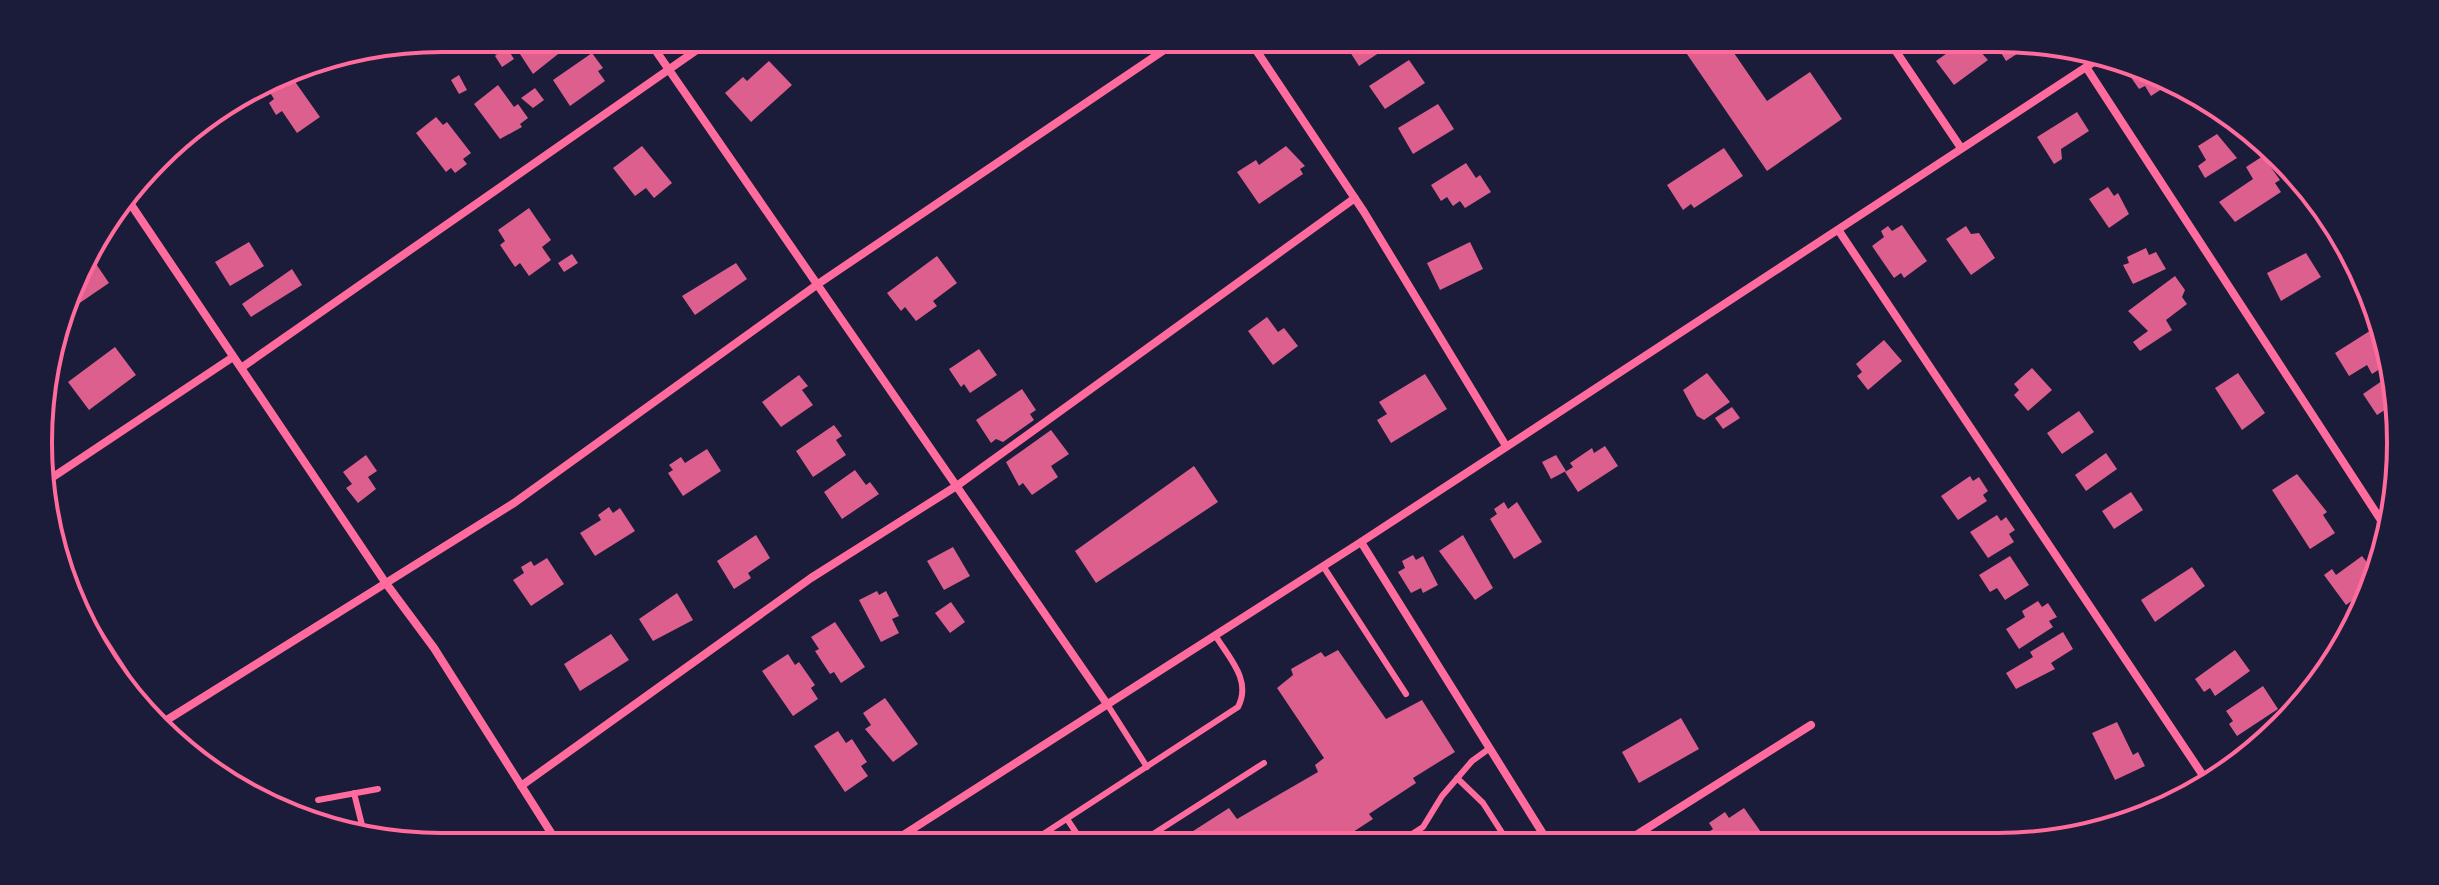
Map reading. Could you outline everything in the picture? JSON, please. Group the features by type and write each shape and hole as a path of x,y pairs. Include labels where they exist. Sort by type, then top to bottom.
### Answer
{"street":[{"path":"657,52 1107,704"},
{"path":"241,368 694,52"},
{"path":"167,720 514,503 818,284 1161,52"},
{"path":"1257,52 1355,198 1506,446"},
{"path":"1896,52 1961,148"},
{"path":"907,833 1361,542 2091,64"},
{"path":"2086,67 2379,518"},
{"path":"521,786 811,578 958,485 1355,198"},
{"path":"132,206 385,582 434,648 551,833"},
{"path":"1839,231 2202,774"},
{"path":"54,477 233,357"},
{"path":"1361,542 1543,833"},
{"path":"1643,833 1811,725"}],"lane":[{"path":"1323,566 1406,694"},
{"path":"1045,833 1228,715 1244,695 1243,681 1215,635"},
{"path":"1107,704 1147,767"},
{"path":"1414,833 1423,827 1457,778 1490,748"},
{"path":"1155,833 1264,763"},
{"path":"1457,778 1483,803 1502,833"},
{"path":"318,800 378,789"},
{"path":"354,793 362,824"},
{"path":"1067,819 1076,833"}],"building":[{"path":"510,52 514,59 502,67 495,56"},
{"path":"519,52 561,52 533,74"},
{"path":"1350,52 1380,52 1359,66"},
{"path":"1686,52 1733,52 1767,101 1810,72 1842,119 1767,171"},
{"path":"1949,52 1981,52 1988,60 1954,85 1936,61"},
{"path":"2001,52 2019,53 2006,61"},
{"path":"592,53 603,68 598,71 605,81 570,106 553,80"},
{"path":"1409,60 1425,83 1385,109 1369,86"},
{"path":"769,61 792,85 751,122 725,93 743,77 747,81"},
{"path":"459,75 467,90 459,94 451,80"},
{"path":"2130,76 2162,89 2151,96 2145,86 2139,89"},
{"path":"295,81 320,117 297,133 282,111 276,115 269,103 274,99 270,92"},
{"path":"498,85 514,107 518,104 528,118 520,124 522,127 500,139 474,104"},
{"path":"535,88 544,100 533,108 521,98"},
{"path":"1438,104 1454,129 1413,154 1398,128"},
{"path":"2077,112 2089,131 2061,149 2062,159 2054,164 2037,137"},
{"path":"436,117 443,125 447,122 471,153 463,159 467,164 455,173 451,168 446,172 416,133"},
{"path":"2217,134 2237,158 2205,178 2198,166 2206,160 2198,146"},
{"path":"642,146 672,183 654,198 646,188 635,196 613,168"},
{"path":"1286,146 1305,166 1300,169 1303,174 1259,204 1237,172 1256,160 1259,165"},
{"path":"1724,148 1743,176 1694,208 1691,204 1683,210 1667,185"},
{"path":"2262,156 2280,180 2275,183 2281,192 2235,222 2219,202 2253,179 2246,167"},
{"path":"1466,163 1476,178 1480,175 1491,192 1465,208 1460,201 1453,206 1447,197 1441,201 1431,185"},
{"path":"2108,187 2114,196 2118,193 2129,214 2109,228 2089,199"},
{"path":"529,208 551,240 542,247 551,260 529,276 520,263 515,267 500,245 505,241 498,230"},
{"path":"1902,225 1927,261 1904,278 1901,273 1894,278 1872,246 1884,237 1881,231 1888,226 1892,231"},
{"path":"1966,226 1971,234 1979,233 1995,258 1971,275 1946,239"},
{"path":"249,242 264,266 230,286 215,262"},
{"path":"1470,242 1483,269 1440,290 1427,263"},
{"path":"2146,248 2149,255 2156,252 2166,269 2133,284 2123,265 2129,263 2127,257"},
{"path":"2306,253 2321,277 2281,301 2267,273"},
{"path":"572,254 578,263 564,272 558,263"},
{"path":"937,256 957,283 933,301 937,306 916,321 905,307 901,311 887,293"},
{"path":"96,263 109,283 78,304"},
{"path":"736,263 747,279 695,315 682,296"},
{"path":"292,269 302,285 251,317 242,304"},
{"path":"2175,276 2185,290 2182,297 2187,304 2166,320 2172,330 2140,351 2133,342 2148,331 2128,311"},
{"path":"1267,317 1278,332 1284,328 1298,346 1273,365 1248,331"},
{"path":"2370,330 2380,369 2372,374 2367,365 2349,376 2335,353"},
{"path":"1884,340 1902,361 1868,390 1857,376 1862,372 1856,364"},
{"path":"115,347 136,375 89,410 68,382"},
{"path":"979,349 997,375 970,393 964,384 961,387 949,369"},
{"path":"2032,368 2052,390 2028,411 2014,395 2019,390 2014,384"},
{"path":"1707,373 1730,402 1704,420 1697,416 1683,390"},
{"path":"2238,373 2265,413 2242,430 2215,388"},
{"path":"1425,374 1447,409 1391,443 1377,420 1387,414 1379,402"},
{"path":"799,375 808,386 802,390 813,405 781,427 762,402"},
{"path":"2382,381 2385,410 2377,415 2363,394"},
{"path":"1022,389 1036,410 1030,414 1034,420 1003,442 996,439 991,443 976,420"},
{"path":"1732,407 1740,418 1723,429 1715,418"},
{"path":"2079,411 2094,432 2062,454 2047,433"},
{"path":"834,425 842,436 836,440 846,455 813,477 796,451"},
{"path":"1051,430 1069,454 1051,466 1058,477 1032,495 1023,483 1019,486 1006,462"},
{"path":"1605,446 1618,466 1578,492 1565,472 1573,467 1570,463 1592,448 1594,453"},
{"path":"707,449 721,471 683,496 668,473 673,470 669,465 681,457 685,463"},
{"path":"2106,453 2117,469 2086,491 2075,475"},
{"path":"366,455 377,471 368,477 376,489 358,503 346,488 352,484 343,472"},
{"path":"1556,455 1566,471 1551,479 1542,462"},
{"path":"1194,466 1218,502 1096,583 1075,551"},
{"path":"855,470 866,485 870,482 879,494 842,519 824,492"},
{"path":"2297,474 2327,512 2323,515 2335,533 2310,549 2272,490"},
{"path":"1970,476 1973,481 1979,477 1988,491 1983,495 1987,501 1958,520 1941,496"},
{"path":"2131,492 2143,510 2114,529 2102,511"},
{"path":"1504,502 1508,509 1517,502 1542,542 1514,559 1490,519 1497,514 1494,509"},
{"path":"609,507 613,513 620,508 635,531 595,556 580,533 601,520 598,515"},
{"path":"1997,515 2001,521 2006,517 2015,530 2009,534 2014,542 1988,558 1970,532"},
{"path":"756,535 770,558 748,573 751,578 734,589 717,561"},
{"path":"1463,535 1493,588 1475,600 1439,551"},
{"path":"953,547 970,576 944,590 927,561"},
{"path":"1413,555 1416,560 1423,556 1438,585 1423,593 1421,588 1411,593 1398,572 1405,568 1402,561"},
{"path":"2010,556 2029,585 2005,600 1997,588 1990,592 1979,575"},
{"path":"2362,556 2368,563 2354,599 2346,605 2324,575 2332,569 2336,575"},
{"path":"547,558 564,584 531,606 513,580 524,573 521,567 531,561 534,566"},
{"path":"2192,567 2205,586 2155,622 2141,600"},
{"path":"877,591 879,595 886,591 899,616 892,619 899,633 881,642 859,600"},
{"path":"677,593 693,620 653,641 639,619"},
{"path":"2038,601 2042,607 2048,603 2057,617 2049,621 2053,627 2019,649 2006,629 2025,617 2022,611"},
{"path":"951,602 965,622 950,633 935,613"},
{"path":"835,622 865,667 841,683 834,672 830,674 815,651 819,649 811,637"},
{"path":"100,627 130,676 104,638"},
{"path":"2063,632 2073,649 2051,663 2055,669 2016,689 2006,673 2033,657 2030,652"},
{"path":"611,634 629,660 580,691 564,664"},
{"path":"1338,650 1386,719 1422,700 1455,752 1413,778 1416,783 1369,814 1373,819 1351,833 1190,833 1229,808 1237,819 1318,772 1315,765 1324,758 1277,688 1293,675 1291,669 1321,652 1325,657"},
{"path":"2235,650 2250,671 2215,696 2210,688 2204,692 2195,679"},
{"path":"788,654 795,665 799,662 815,685 811,688 818,699 793,716 762,671"},
{"path":"2263,686 2278,709 2237,736 2229,724 2233,721 2226,711"},
{"path":"885,698 918,744 893,762 865,729 871,725 863,713"},
{"path":"1681,718 1699,749 1639,783 1622,752"},
{"path":"2117,722 2133,755 2138,752 2145,766 2115,780 2092,733"},
{"path":"838,731 846,743 852,739 867,762 861,766 868,776 845,792 814,746"},
{"path":"1744,808 1762,833 1707,833 1713,829 1709,823 1725,812 1729,818"}]}
